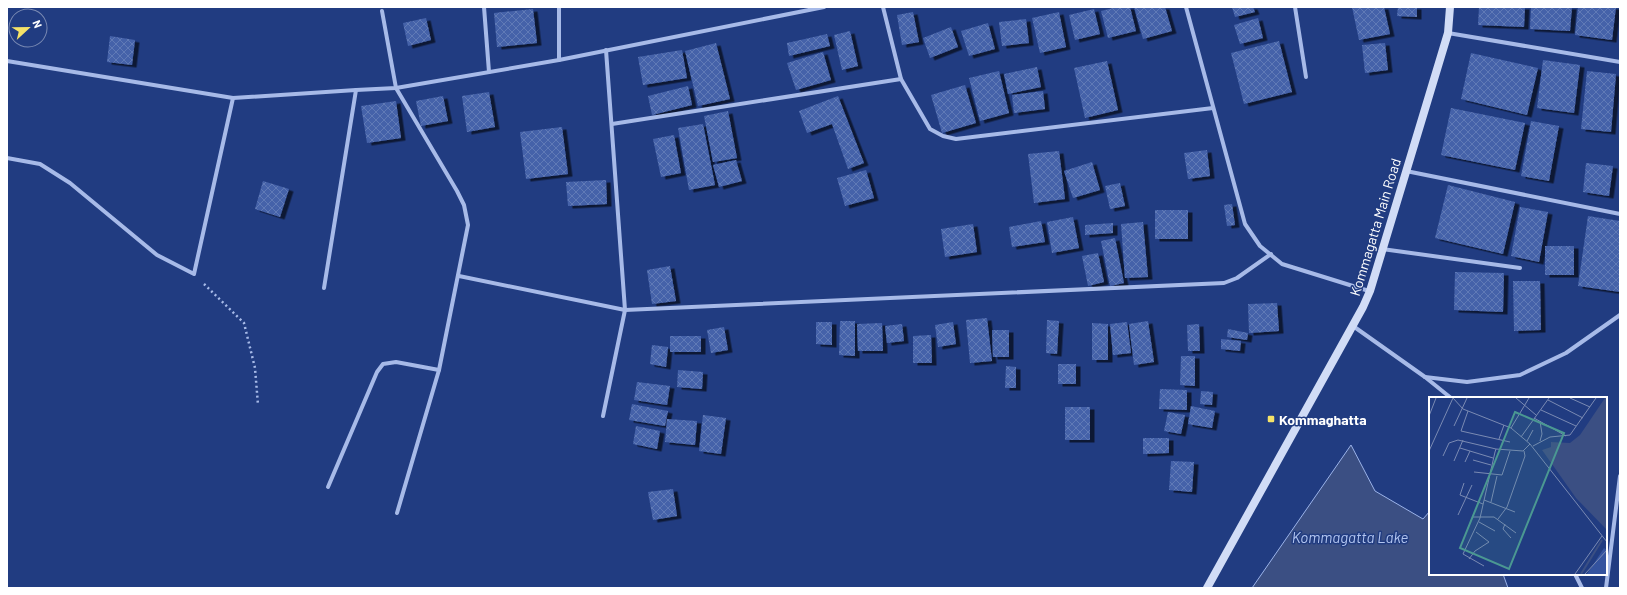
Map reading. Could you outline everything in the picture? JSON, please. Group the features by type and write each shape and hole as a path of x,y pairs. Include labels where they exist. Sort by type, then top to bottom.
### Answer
{"main road":[{"name":"Kommagatta Main Road","path":"1208,588 1353,326 1370,291 1448,33 1450,7"}],"street":[{"path":"484,7 490,72"},
{"path":"559,7 560,60"},
{"path":"7,61 233,98 396,88 560,60 824,7"},
{"path":"883,7 900,79 930,128 943,136 956,139 1212,108"},
{"path":"1186,7 1212,108 1245,224 1260,246 1282,264 1370,291"},
{"path":"1296,7 1306,77"},
{"path":"382,11 396,88 464,205 468,225 439,370 397,513"},
{"path":"1448,33 1620,62"},
{"path":"603,416 625,310 606,50"},
{"path":"612,124 900,79"},
{"path":"324,288 356,90"},
{"path":"7,158 40,164 70,183 157,255 194,274 233,98"},
{"path":"1406,171 1620,214"},
{"path":"1382,249 1520,268"},
{"path":"459,276 625,310 1224,282 1238,278 1271,254"},
{"path":"1425,377 1467,382 1520,375 1566,353 1620,315"},
{"path":"1353,326 1425,377 1450,397"},
{"path":"328,487 377,372 383,364 396,362 439,370"},
{"path":"1606,588 1620,476"},
{"path":"1576,575 1582,588"}],"path":[{"path":"194,274 244,323 255,368 258,404"}],"water":[{"name":"Kommagatta Lake","path":"1351,445 1375,491 1423,519 1429,512 1429,575 1503,575 1508,588 1252,588"}],"building":[{"path":"1117,7 1130,7 1136,31 1108,38 1101,11"},
{"path":"1134,7 1165,7 1172,31 1143,39"},
{"path":"1232,7 1253,7 1255,12 1235,17"},
{"path":"1352,7 1384,7 1390,34 1359,40"},
{"path":"1398,7 1417,7 1417,17 1397,16"},
{"path":"1479,7 1525,7 1524,27 1478,25"},
{"path":"1531,7 1572,7 1570,31 1530,29"},
{"path":"1578,7 1616,7 1612,40 1575,35"},
{"path":"533,9 537,43 497,47 494,13"},
{"path":"1094,9 1100,34 1075,40 1069,15"},
{"path":"913,12 919,42 902,45 897,15"},
{"path":"1059,12 1066,47 1040,53 1032,18"},
{"path":"426,18 431,40 408,46 403,23"},
{"path":"1258,18 1263,38 1240,44 1234,25"},
{"path":"1026,19 1029,43 1002,46 999,22"},
{"path":"988,23 995,49 969,56 961,31"},
{"path":"951,27 958,47 930,58 923,38"},
{"path":"850,31 858,66 842,70 834,35"},
{"path":"827,34 830,46 789,56 787,43"},
{"path":"110,36 135,40 132,65 107,62"},
{"path":"1279,41 1292,92 1244,104 1231,53"},
{"path":"716,43 730,99 698,106 685,51"},
{"path":"1385,43 1388,70 1365,73 1362,45"},
{"path":"682,50 687,78 643,85 638,57"},
{"path":"823,52 831,80 796,90 787,63"},
{"path":"1471,53 1538,68 1527,115 1461,99"},
{"path":"1543,60 1580,65 1574,113 1537,108"},
{"path":"1107,61 1118,110 1085,118 1074,68"},
{"path":"1037,67 1041,87 1008,94 1004,74"},
{"path":"999,71 1009,113 980,121 969,78"},
{"path":"1587,71 1616,74 1611,132 1581,129"},
{"path":"965,85 976,123 942,133 931,95"},
{"path":"688,86 692,105 652,115 648,96"},
{"path":"1043,91 1045,109 1014,113 1012,95"},
{"path":"489,92 495,127 467,132 462,96"},
{"path":"443,96 448,121 421,126 416,101"},
{"path":"838,96 864,163 848,169 832,124 807,133 799,111"},
{"path":"396,101 401,138 367,143 361,106"},
{"path":"1451,108 1525,123 1515,170 1441,155"},
{"path":"728,111 737,158 713,162 704,116"},
{"path":"1531,121 1559,126 1549,181 1521,176"},
{"path":"703,124 715,185 689,190 678,128"},
{"path":"562,127 568,174 526,179 520,132"},
{"path":"674,135 681,173 661,177 653,139"},
{"path":"1207,150 1210,176 1188,179 1184,153"},
{"path":"1059,151 1065,199 1034,203 1028,154"},
{"path":"736,160 742,181 719,187 713,165"},
{"path":"1092,162 1100,190 1073,198 1064,171"},
{"path":"1586,163 1613,166 1609,196 1583,192"},
{"path":"866,170 874,198 845,206 837,178"},
{"path":"606,180 607,204 568,206 566,182"},
{"path":"263,181 289,189 280,217 255,209"},
{"path":"1120,183 1125,206 1110,209 1105,186"},
{"path":"1448,185 1515,202 1503,254 1435,238"},
{"path":"1232,204 1235,225 1227,226 1224,205"},
{"path":"1520,207 1548,212 1539,262 1511,256"},
{"path":"1155,210 1188,210 1188,239 1155,239"},
{"path":"1588,216 1620,221 1620,292 1578,286"},
{"path":"1073,217 1079,248 1052,253 1047,222"},
{"path":"1041,221 1045,242 1012,247 1009,227"},
{"path":"1143,222 1148,277 1125,278 1121,224"},
{"path":"1113,223 1113,233 1085,235 1085,225"},
{"path":"973,224 977,252 945,257 941,229"},
{"path":"1115,238 1124,283 1110,286 1101,241"},
{"path":"1545,246 1574,246 1574,275 1545,275"},
{"path":"1098,253 1104,282 1088,286 1082,256"},
{"path":"670,266 676,301 652,304 647,270"},
{"path":"1455,272 1504,273 1503,312 1454,310"},
{"path":"1513,281 1540,281 1541,330 1514,331"},
{"path":"1277,303 1279,331 1249,333 1248,304"},
{"path":"987,318 992,361 970,363 966,320"},
{"path":"1047,320 1059,321 1057,354 1046,353"},
{"path":"840,321 855,321 855,356 839,355"},
{"path":"1148,321 1154,362 1134,365 1129,324"},
{"path":"816,322 832,322 832,345 816,344"},
{"path":"953,322 956,344 938,347 935,325"},
{"path":"1127,322 1131,353 1113,355 1110,324"},
{"path":"882,323 883,351 858,351 857,324"},
{"path":"1092,323 1108,324 1108,360 1092,360"},
{"path":"902,324 904,341 887,343 885,326"},
{"path":"1199,324 1200,351 1188,351 1187,325"},
{"path":"724,327 728,350 711,353 707,330"},
{"path":"1228,329 1248,333 1247,340 1227,337"},
{"path":"992,330 1009,330 1009,357 993,357"},
{"path":"931,335 932,363 913,363 913,336"},
{"path":"670,336 701,336 701,352 670,352"},
{"path":"1221,339 1241,341 1240,351 1221,349"},
{"path":"652,345 668,347 666,367 650,364"},
{"path":"1181,356 1195,356 1195,386 1180,385"},
{"path":"1058,364 1076,364 1076,384 1058,384"},
{"path":"1006,366 1016,367 1016,388 1005,388"},
{"path":"678,370 703,372 702,389 677,387"},
{"path":"637,382 670,386 667,405 634,400"},
{"path":"1160,389 1187,390 1187,410 1159,409"},
{"path":"1201,391 1213,392 1212,405 1200,404"},
{"path":"632,404 668,411 665,426 629,420"},
{"path":"1191,406 1215,411 1212,428 1188,424"},
{"path":"1065,407 1090,407 1090,440 1065,440"},
{"path":"1168,412 1185,415 1181,434 1164,431"},
{"path":"703,415 726,418 721,454 699,451"},
{"path":"667,419 697,421 695,445 665,442"},
{"path":"636,426 660,431 657,449 633,444"},
{"path":"1143,438 1169,438 1169,453 1143,454"},
{"path":"1171,461 1194,462 1192,492 1169,490"},
{"path":"673,489 677,516 653,520 648,492"}],"place":[{"name":"Kommaghatta","path":"1271,419"}]}
